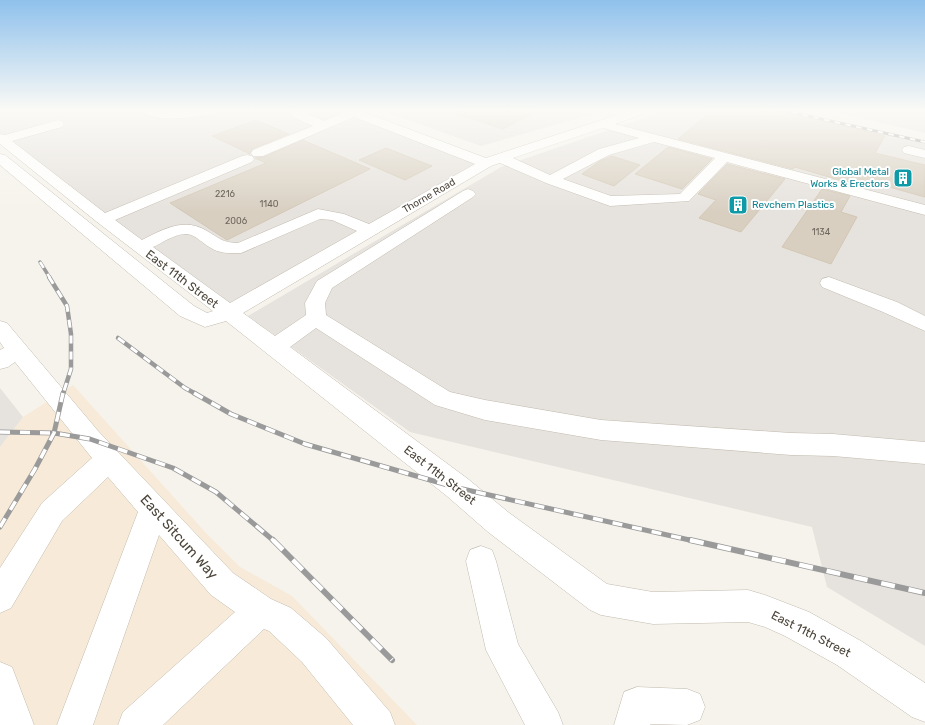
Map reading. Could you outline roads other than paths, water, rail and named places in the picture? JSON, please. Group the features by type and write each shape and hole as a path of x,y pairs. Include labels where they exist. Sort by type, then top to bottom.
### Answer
{"street":[{"path":"103,219 281,144"},
{"path":"445,144 610,201 684,198 724,157"},
{"name":"Thorne Road","path":"1,145 187,311 206,320 228,313 369,230 493,160 542,144"},
{"path":"551,180 604,152 633,144"},
{"path":"675,144 925,210"},
{"name":"East 11th Street","path":"1,145 275,347 458,488 498,522 601,599 653,608 748,606 765,611 797,624 849,653 925,704"},
{"path":"909,150 925,154"},
{"path":"316,318 315,303 324,285 468,194"},
{"path":"140,247 178,230 188,229 220,246 228,248 241,248 318,214 340,216 369,230"},
{"path":"829,283 890,307 925,324"},
{"path":"275,347 316,318"},
{"path":"316,318 443,399 485,410 601,430 791,444 833,445 925,453"},
{"name":"East Sitcum Way","path":"0,328 9,355 60,404 108,460 154,508 222,584 260,611 280,619 314,650 376,725"},
{"path":"0,597 52,512 108,460"},
{"path":"75,725 154,508"},
{"path":"481,561 503,650 545,725"},
{"path":"136,725 260,611"},
{"path":"0,679 16,725"},
{"path":"632,725 637,705 688,707"}],"railway":[{"path":"40,262 50,278"},
{"path":"49,277 67,306 71,334 71,369 63,394"},
{"path":"118,338 185,388 196,394"},
{"path":"54,433 63,393"},
{"path":"194,393 231,414 305,444 458,488 694,541"},
{"path":"0,432 54,433"},
{"path":"0,527 35,469 54,433"},
{"path":"54,433 90,439 173,468 216,492 274,541"},
{"path":"690,540 925,593"},
{"path":"274,541 392,660"}],"place":[{"name":"Global Metal Works & Erectors","path":"903,178"},
{"name":"Revchem Plastics","path":"738,205"}]}
